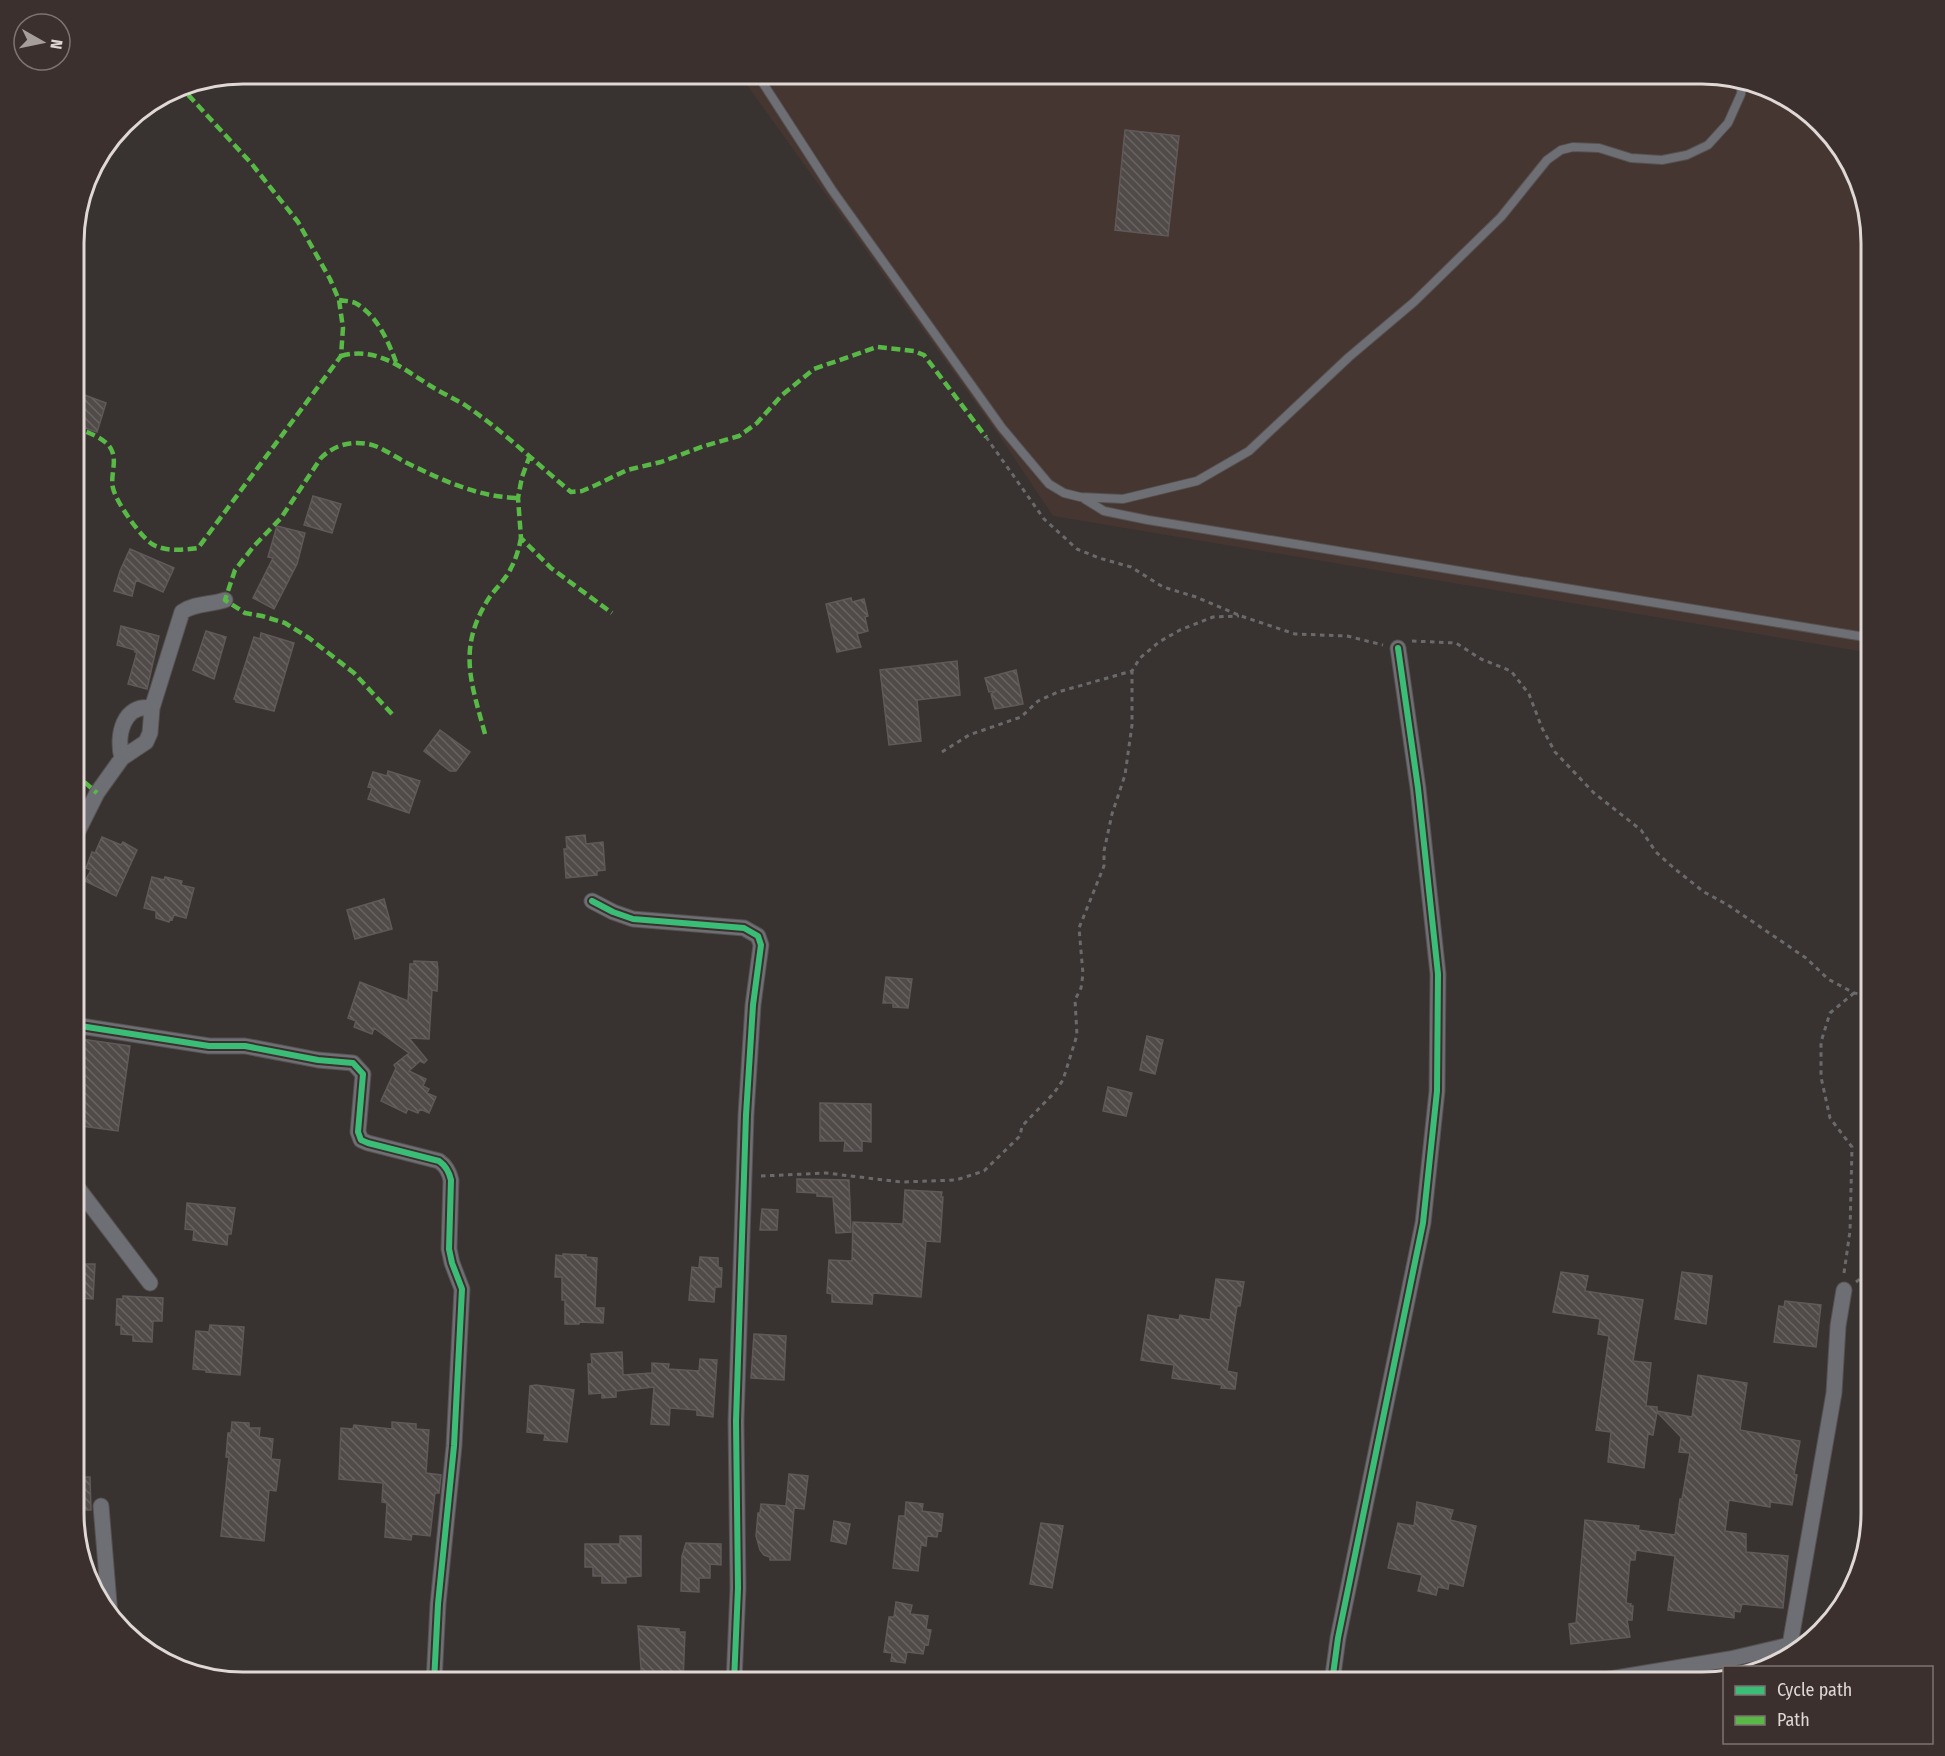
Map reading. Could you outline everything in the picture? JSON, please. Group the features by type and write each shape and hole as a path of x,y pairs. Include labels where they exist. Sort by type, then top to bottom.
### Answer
{"street":[{"path":"84,819 97,793 122,758 146,742 150,733 152,708 182,612 193,605 208,605 225,600"},
{"path":"1333,1672 1338,1638 1422,1223 1437,1091 1438,974 1418,788 1398,648"},
{"path":"122,758 119,747 123,723 136,709 143,706 152,708"},
{"path":"592,901 612,912 633,918 744,928 758,936 761,945 753,1005 746,1107 736,1421 738,1588 734,1672"},
{"path":"84,1027 209,1046 245,1046 318,1060 353,1063 363,1074 358,1132 361,1140 439,1161 449,1172 451,1180 449,1249 462,1288 454,1446 438,1604 435,1672"},
{"path":"84,1196 150,1283"},
{"path":"1673,1672 1790,1645 1834,1393 1838,1326 1844,1290"},
{"path":"101,1506 109,1597"}],"lane":[{"path":"763,84 832,190 1002,428 1049,484 1064,493 1080,497 1123,500 1197,480 1249,452 1349,357 1414,302 1493,225 1547,160 1561,150 1573,147 1599,148 1631,158 1652,160 1687,155 1708,145 1728,123 1741,89"},
{"path":"1080,497 1104,511 1148,520 1861,636"}],"path":[{"path":"986,436 1044,519 1077,549 1131,567 1163,587 1295,634 1347,636 1398,648 1413,640 1456,642 1481,659 1511,671 1529,694 1542,728 1555,752 1594,793 1641,830 1656,852 1704,892 1728,905 1806,958 1828,979 1854,993 1861,994"},
{"path":"744,1178 826,1173 901,1182 956,1180 984,1171 1020,1136 1023,1126 1063,1080 1077,1035 1075,1000 1081,988 1083,974 1079,928 1104,866 1104,851 1112,814 1125,775 1132,725 1132,671 1140,658 1159,642 1180,630 1213,617 1241,616"},
{"path":"942,752 969,735 1021,717 1038,701 1058,692 1132,671"},
{"path":"1844,1290 1844,1262 1850,1231 1852,1148 1830,1118 1821,1077 1821,1042 1830,1013 1854,993"}],"shaded area":[{"path":"746,84 1713,84 1743,89 1763,96 1799,117 1828,146 1840,163 1856,202 1861,232 1861,651 1053,516 1000,437"}],"building":[{"path":"1125,130 1179,136 1168,236 1115,230"},
{"path":"84,395 106,403 97,432 85,428 84,431"},
{"path":"313,496 341,504 332,533 304,525"},
{"path":"277,526 305,533 297,564 274,609 253,598 273,558 268,557"},
{"path":"130,549 174,568 163,592 136,580 132,596 114,591"},
{"path":"851,598 852,602 864,599 868,616 865,617 868,631 857,634 861,647 837,652 826,604"},
{"path":"121,626 159,636 147,689 128,684 137,652 117,645"},
{"path":"206,631 226,637 214,679 193,670"},
{"path":"261,633 294,643 274,711 236,702 234,699 254,637 260,639"},
{"path":"957,661 960,695 917,700 921,741 889,745 880,670"},
{"path":"1016,670 1023,704 995,709 991,694 996,691 989,692 985,678"},
{"path":"440,730 470,752 456,771 450,771 424,751"},
{"path":"388,771 420,781 409,813 368,799 372,788 368,787 373,772 387,776"},
{"path":"585,835 586,844 603,842 605,870 597,871 597,875 566,878 564,849 567,849 566,837"},
{"path":"102,837 121,845 123,842 137,850 116,896 85,881 91,870 86,868 92,852 95,853"},
{"path":"152,877 182,881 181,885 194,888 186,918 174,915 169,922 156,918 156,911 144,908"},
{"path":"384,899 392,929 355,939 347,910"},
{"path":"414,961 437,962 438,970 437,991 432,990 429,1039 409,1038 427,1060 424,1063 420,1061 409,1071 426,1079 423,1086 429,1089 427,1093 436,1097 429,1113 420,1109 418,1113 408,1109 406,1113 381,1101 396,1068 394,1065 409,1053 374,1028 372,1034 354,1027 356,1021 348,1018 360,982 408,1001 410,964 414,964"},
{"path":"886,977 912,979 908,1008 893,1007 893,1003 883,1003"},
{"path":"1147,1036 1163,1040 1155,1074 1140,1070"},
{"path":"84,1039 130,1046 118,1131 84,1126"},
{"path":"1108,1087 1132,1093 1126,1116 1103,1111"},
{"path":"820,1103 871,1104 871,1142 862,1141 862,1151 844,1151 845,1141 820,1141"},
{"path":"797,1179 849,1180 851,1232 836,1233 833,1197 797,1192"},
{"path":"905,1190 942,1192 941,1197 943,1197 940,1242 926,1241 921,1297 873,1293 872,1304 832,1302 832,1294 827,1293 829,1260 852,1261 853,1222 903,1224"},
{"path":"187,1203 235,1208 227,1245 193,1240 194,1230 185,1229"},
{"path":"762,1209 778,1210 777,1230 760,1230"},
{"path":"563,1254 597,1258 595,1308 604,1308 603,1323 565,1324 562,1277 555,1277 556,1255 563,1256"},
{"path":"700,1257 718,1258 718,1267 722,1268 721,1287 715,1287 714,1302 689,1300 692,1267 699,1268"},
{"path":"84,1264 95,1264 93,1299 84,1298"},
{"path":"1561,1272 1588,1276 1585,1291 1643,1300 1633,1361 1651,1363 1646,1406 1657,1407 1657,1411 1692,1417 1698,1375 1747,1383 1740,1430 1800,1441 1794,1474 1797,1475 1792,1505 1770,1502 1770,1507 1729,1500 1725,1531 1746,1534 1746,1552 1788,1556 1783,1608 1742,1604 1740,1612 1734,1611 1734,1618 1668,1610 1675,1556 1636,1550 1635,1560 1630,1560 1626,1603 1633,1606 1632,1620 1627,1620 1630,1637 1571,1644 1569,1624 1576,1623 1585,1520 1639,1526 1638,1530 1675,1535 1690,1453 1679,1452 1681,1437 1657,1412 1653,1435 1648,1434 1644,1468 1608,1462 1611,1432 1596,1430 1609,1336 1598,1334 1600,1319 1553,1312"},
{"path":"1682,1272 1712,1276 1706,1324 1675,1319"},
{"path":"1216,1279 1244,1282 1240,1306 1237,1306 1227,1371 1237,1373 1235,1389 1172,1378 1174,1365 1141,1360 1148,1315 1179,1320 1180,1315 1210,1320"},
{"path":"123,1296 163,1298 162,1321 153,1321 152,1342 133,1341 133,1335 121,1334 121,1325 116,1325 117,1299 123,1299"},
{"path":"1785,1301 1821,1305 1816,1347 1774,1342 1779,1306 1784,1307"},
{"path":"210,1325 244,1327 240,1375 193,1369 196,1331 209,1332"},
{"path":"754,1334 786,1336 784,1380 751,1378"},
{"path":"622,1352 623,1375 652,1373 652,1363 669,1364 668,1369 699,1371 700,1359 717,1360 713,1417 697,1415 697,1410 670,1408 669,1425 651,1424 654,1387 616,1391 616,1397 602,1398 602,1393 589,1394 588,1364 592,1364 591,1354"},
{"path":"530,1386 574,1390 567,1442 544,1440 545,1434 527,1432"},
{"path":"232,1422 249,1423 249,1428 260,1428 259,1437 273,1439 271,1459 280,1460 276,1491 269,1490 264,1541 221,1536 229,1457 226,1457 228,1433 231,1433"},
{"path":"392,1422 416,1424 416,1429 429,1430 426,1473 441,1475 439,1493 435,1493 430,1536 412,1534 411,1540 385,1537 387,1503 382,1502 383,1483 339,1479 341,1428 353,1429 354,1425 392,1429"},
{"path":"789,1474 808,1476 804,1509 794,1508 790,1560 770,1560 770,1557 764,1555 760,1550 756,1536 758,1513 760,1513 761,1504 786,1506"},
{"path":"84,1477 90,1477 91,1510 84,1510"},
{"path":"906,1502 923,1504 922,1511 943,1514 941,1531 938,1530 937,1537 927,1536 926,1546 921,1545 918,1571 893,1568 899,1516 905,1516"},
{"path":"1417,1502 1453,1510 1450,1520 1476,1526 1463,1586 1449,1583 1448,1589 1438,1587 1436,1595 1418,1591 1422,1575 1388,1568 1398,1523 1414,1526"},
{"path":"834,1521 850,1524 846,1544 831,1541"},
{"path":"1041,1523 1063,1526 1052,1588 1030,1584"},
{"path":"620,1536 641,1536 641,1576 626,1577 626,1583 602,1583 602,1576 593,1576 593,1567 585,1567 585,1544 620,1544"},
{"path":"686,1543 721,1544 721,1565 710,1564 710,1578 699,1578 699,1592 681,1591 682,1556"},
{"path":"896,1602 912,1605 910,1614 928,1616 926,1629 931,1630 928,1645 925,1644 923,1654 907,1652 905,1663 891,1661 892,1653 884,1652 889,1617 894,1617"},
{"path":"638,1626 679,1629 679,1632 685,1632 683,1672 641,1672"}],"marked path":[{"path":"84,431 106,442 112,451 114,465 112,483 115,494 141,534 157,547 181,550 198,548 341,356 343,328 339,300 330,279 298,222 251,163 187,94"},
{"path":"339,300 355,303 371,316 386,338 396,362"},
{"path":"341,356 366,354 388,360 465,405 506,436 571,492 582,491 627,470 661,462 739,436 757,423 782,395 814,369 877,347 914,351 924,355 986,437"},
{"path":"392,714 354,673 309,638 285,623 245,613 225,600 235,570 281,518 321,458 331,450 343,445 355,443 373,445 446,481 474,491 518,498"},
{"path":"530,455 518,498 521,538 551,568 612,613"},
{"path":"485,734 475,698 470,649 479,616 513,565 521,538"},
{"path":"84,782 97,793"}],"cycle path":[{"path":"1333,1672 1338,1638 1423,1223 1437,1091 1438,974 1418,788 1398,648"},
{"path":"592,901 633,919 744,928 758,936 761,945 753,1005 746,1115 736,1421 738,1588 734,1672"},
{"path":"84,1027 209,1046 245,1046 318,1060 353,1063 363,1074 358,1132 361,1140 439,1161 448,1171 451,1180 449,1249 462,1289 454,1446 438,1604 435,1672"}]}
